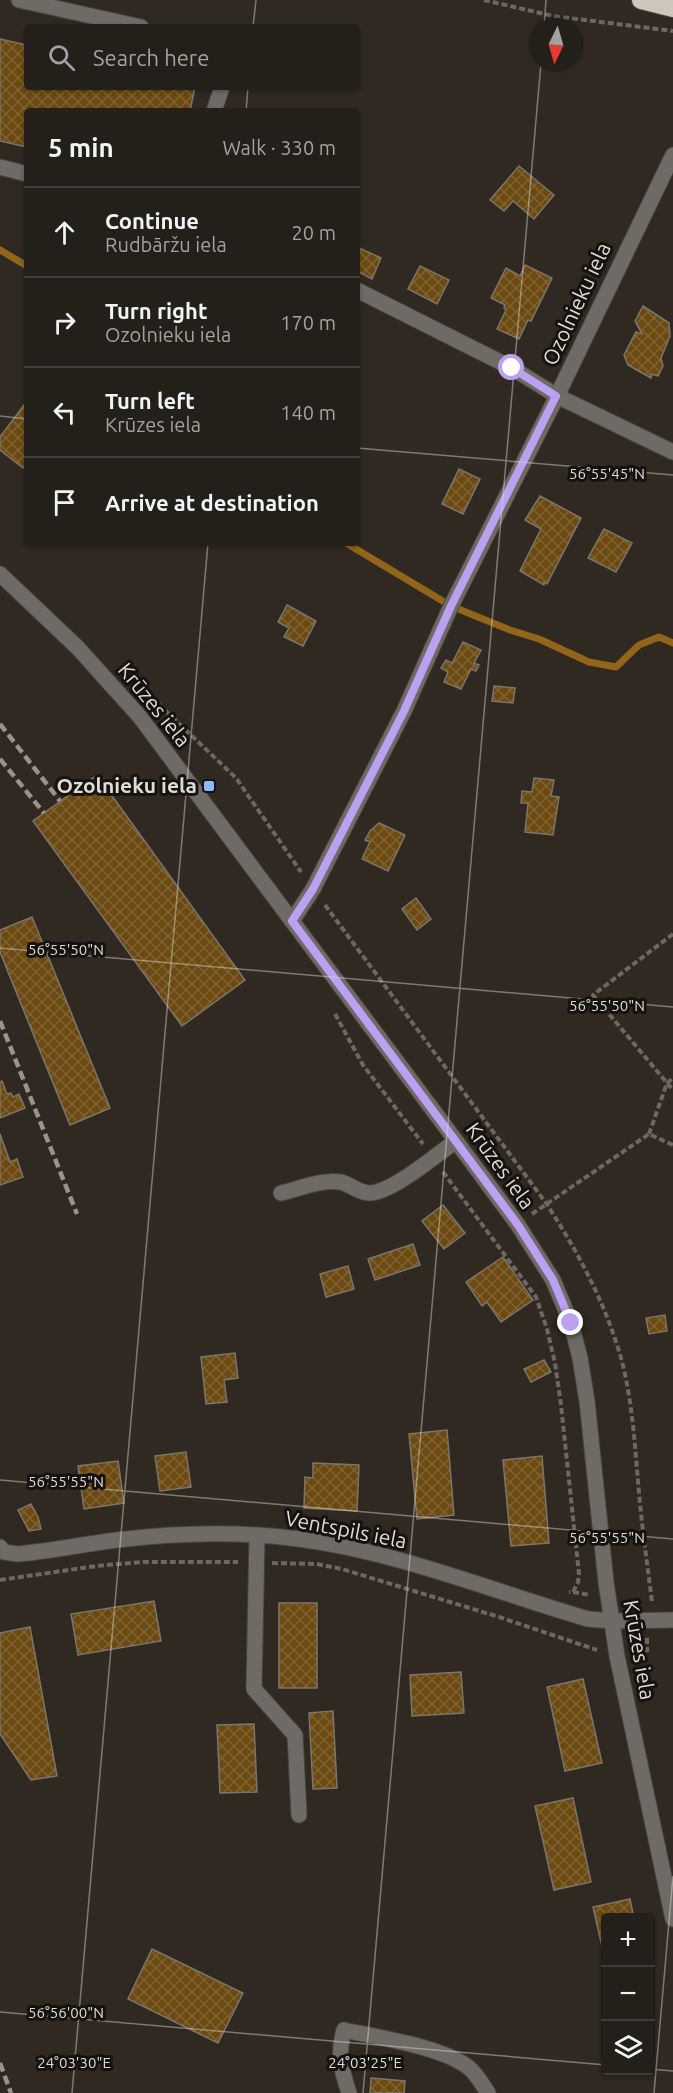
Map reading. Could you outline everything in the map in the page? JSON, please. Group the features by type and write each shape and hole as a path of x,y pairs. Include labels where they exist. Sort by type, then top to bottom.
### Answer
{"highway":[{"path":"641,0 673,8"},
{"path":"656,0 673,1"}],"street":[{"path":"18,0 73,5 132,24"},
{"path":"215,108 221,90"},
{"name":"Ozolnieku iela","path":"292,921 313,889 404,711 451,606 673,155"},
{"path":"0,167 24,173"},
{"path":"360,292 512,368 556,396 673,452"},
{"name":"Krūzes iela","path":"0,574 78,648 140,717 518,1225 553,1280 571,1323 580,1358 617,1656 673,1919"},
{"path":"281,1193 326,1182 341,1182 356,1191 370,1193 383,1190 406,1178 456,1141"},
{"name":"Ventspils iela","path":"2,1549 18,1554 156,1536 256,1536 297,1539 403,1561 578,1616 612,1621 673,1620"},
{"path":"256,1536 254,1689 295,1735 299,1815"},
{"path":"349,2093 339,2064 339,2048 344,2030 391,2039 450,2057 470,2068 488,2093"}],"path":[{"path":"484,0 553,16 673,31"},
{"path":"673,934 593,995 673,1090"},
{"path":"333,1009 363,1065 536,1297 555,1363 579,1574 573,1592 565,1591"},
{"path":"518,1225 546,1203 650,1134 667,1083 673,1078"},
{"path":"650,1134 673,1145"},
{"path":"0,1580 96,1566 143,1562 318,1564 342,1569 499,1617 617,1656"}],"building":[{"path":"0,39 24,44 24,90 194,90 191,108 24,108 24,146 0,141"},
{"path":"519,166 554,195 534,219 513,201 504,211 490,200"},
{"path":"360,248 381,258 372,279 360,273"},
{"path":"525,265 552,278 531,321 528,320 519,339 497,329 506,310 505,305 491,298 506,268 520,276"},
{"path":"420,266 449,280 437,304 408,289"},
{"path":"643,306 669,323 670,336 661,358 663,366 658,376 652,374 651,378 628,365 624,355 636,332 642,334 635,321"},
{"path":"24,405 23,468 0,450 0,437"},
{"path":"459,469 480,479 463,514 442,504"},
{"path":"540,496 581,518 547,584 544,582 544,585 520,571 541,529 525,520"},
{"path":"604,529 632,543 616,572 588,558"},
{"path":"287,605 316,621 303,646 284,637 289,628 278,622"},
{"path":"463,642 481,650 474,663 479,665 476,671 471,669 461,689 444,682 448,672 441,668 446,660 452,663"},
{"path":"494,686 515,688 513,703 492,701"},
{"path":"97,775 245,980 182,1026 33,821"},
{"path":"534,778 554,780 551,796 559,797 553,835 525,832 528,803 521,803 522,791 532,792"},
{"path":"379,823 405,835 388,871 362,859 370,842 365,840 370,831"},
{"path":"416,898 431,919 417,930 402,909"},
{"path":"32,917 110,1108 70,1125 0,952 0,930"},
{"path":"2,1081 7,1094 11,1093 13,1097 19,1094 25,1108 0,1118 0,1082"},
{"path":"0,1134 10,1162 17,1159 23,1177 0,1185"},
{"path":"443,1205 465,1233 444,1249 422,1221"},
{"path":"413,1244 420,1265 375,1280 368,1259"},
{"path":"503,1257 533,1300 501,1322 487,1302 482,1306 466,1282"},
{"path":"348,1266 354,1289 326,1297 320,1274"},
{"path":"665,1315 667,1331 649,1334 646,1318"},
{"path":"235,1353 238,1378 224,1380 227,1402 206,1404 201,1357"},
{"path":"544,1360 551,1372 531,1382 524,1369"},
{"path":"447,1430 454,1515 417,1519 409,1434"},
{"path":"186,1452 191,1487 160,1491 155,1456"},
{"path":"542,1456 549,1543 511,1546 503,1460"},
{"path":"118,1461 124,1503 84,1509 78,1466"},
{"path":"313,1463 359,1465 357,1511 304,1508 305,1477 313,1478"},
{"path":"31,1504 41,1529 29,1531 18,1510"},
{"path":"154,1601 161,1641 78,1655 71,1614"},
{"path":"279,1603 317,1603 317,1688 279,1688"},
{"path":"30,1627 57,1776 31,1780 0,1734 0,1633"},
{"path":"461,1672 464,1713 412,1716 410,1675"},
{"path":"583,1679 602,1763 565,1771 547,1687"},
{"path":"333,1711 337,1788 313,1789 309,1713"},
{"path":"254,1724 257,1792 220,1793 217,1725"},
{"path":"573,1798 591,1882 554,1890 535,1806"},
{"path":"630,1899 633,1913 601,1913 601,1942 593,1907"},
{"path":"152,1949 243,1993 218,2043 128,1999"},
{"path":"371,2078 405,2081 404,2093 370,2093"}],"waterway":[{"path":"0,250 24,264"},
{"path":"351,546 451,606 539,639 589,662 616,667 639,645 659,637 673,643"}],"railway":[{"path":"0,724 60,801"},
{"path":"0,759 44,813"},
{"path":"0,1021 77,1214"},
{"path":"0,2063 11,2093"}],"place":[{"name":"Ozolnieku iela","path":"209,786"}],"route":[{"path":"512,368 556,396 451,606 404,711 313,889 292,921 518,1225 553,1280 571,1323"}]}
